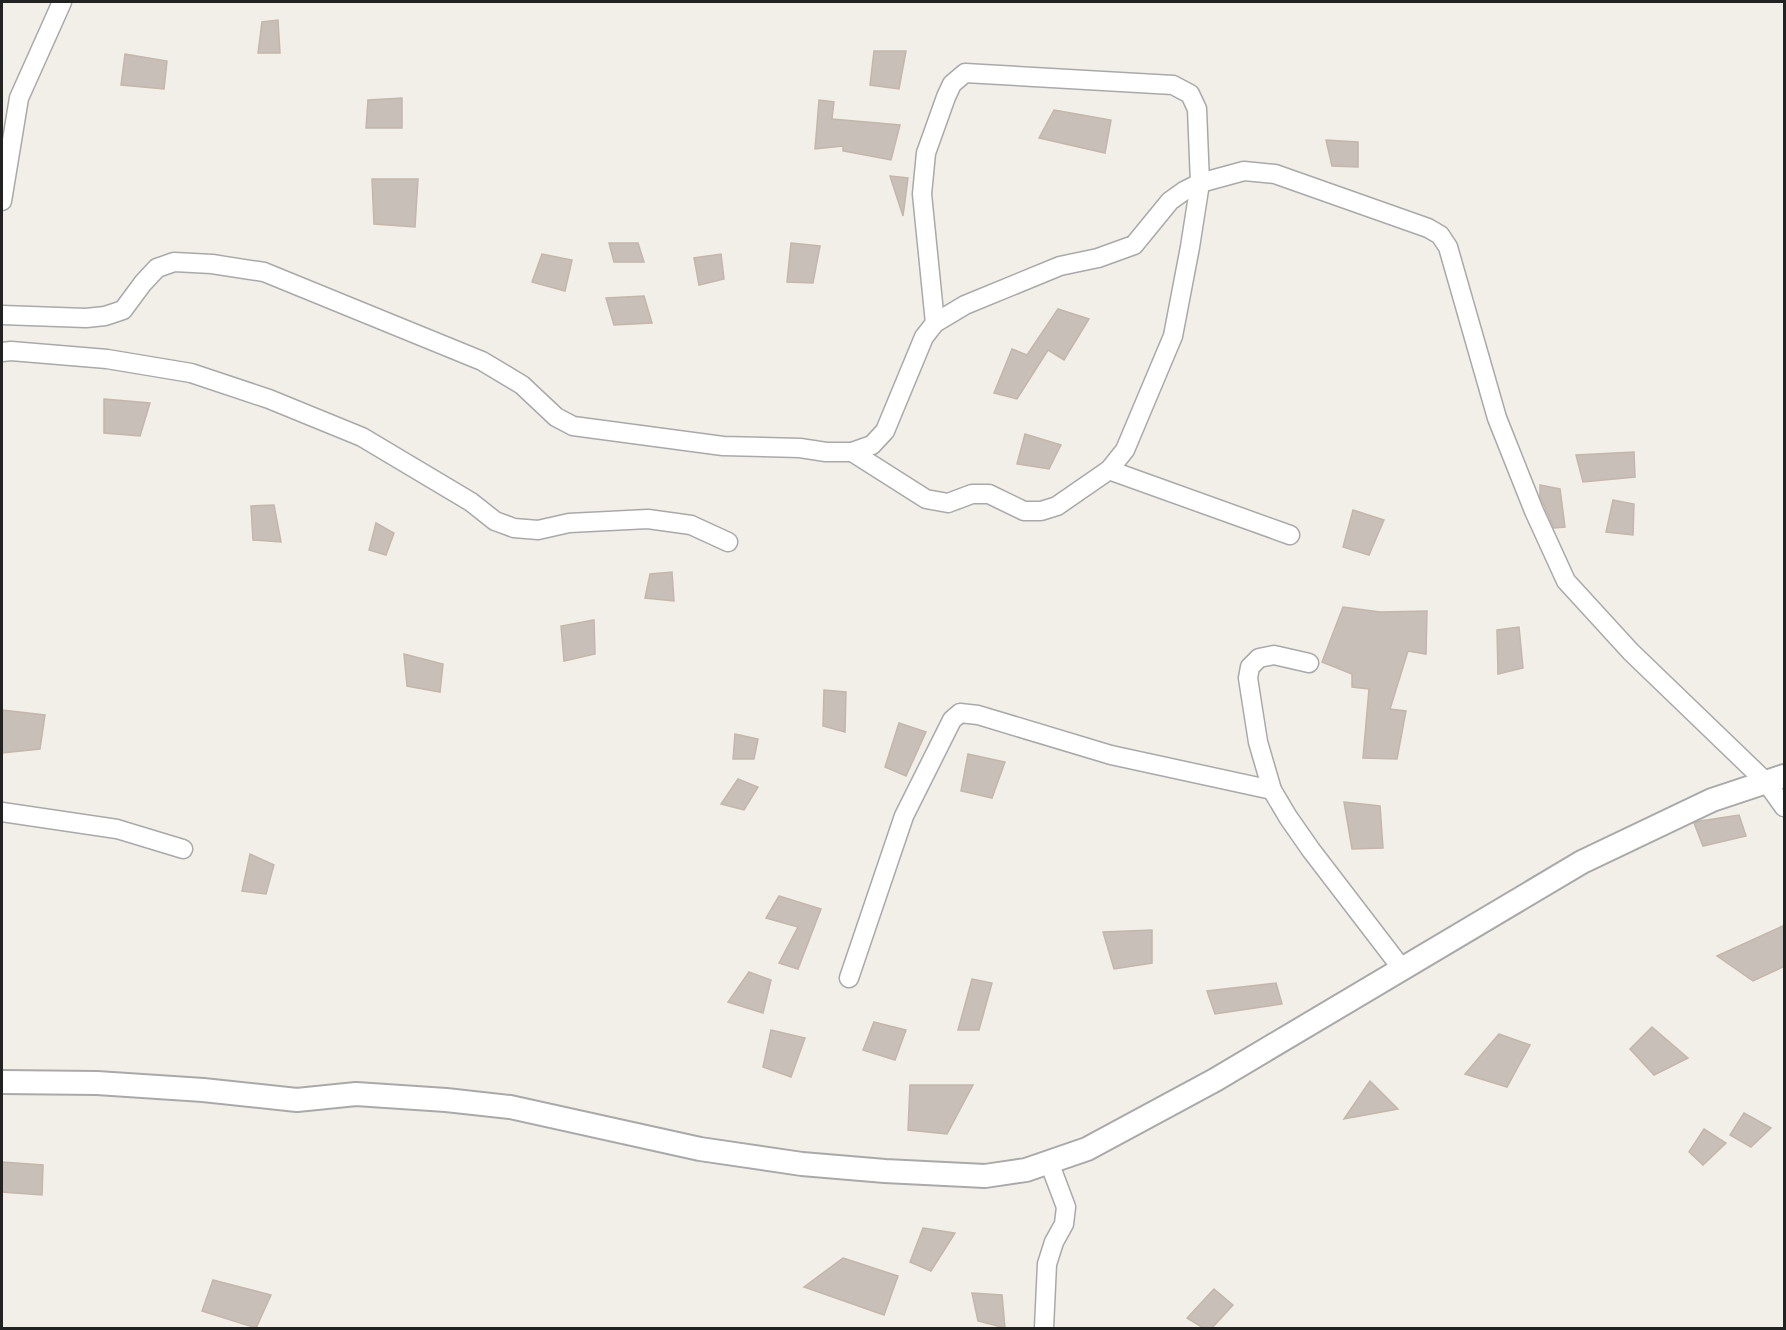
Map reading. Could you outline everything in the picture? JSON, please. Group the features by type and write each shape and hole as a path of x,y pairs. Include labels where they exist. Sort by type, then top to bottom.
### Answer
{"street":[{"path":"2,201 19,98 62,2"},
{"path":"852,452 926,499 948,503 972,494 989,494 1024,511 1041,511 1057,506 1109,470 1125,450 1173,336 1200,183 1197,109 1190,94 1173,86 965,73 952,84 926,153 922,194 935,323"},
{"path":"2,315 86,318 105,316 123,310 143,283 158,268 174,262 233,267 264,272 482,361 522,385 556,417 573,426 723,446 852,452 872,445 885,431 924,337 935,323 965,305 1060,266 1118,252 1134,245 1170,201 1200,183 1244,171 1275,174 1428,228 1440,235 1448,247 1497,418 1534,511 1566,581 1631,652 1775,779 1785,807"},
{"path":"2,352 107,359 138,364 191,373 247,392 362,437 471,502 495,521 514,528 538,530 569,523 648,519 691,525 729,542"},
{"path":"1109,470 1290,535"},
{"path":"1309,663 1274,655 1259,658 1250,667 1248,678 1258,742 1272,790 1294,825 1403,970"},
{"path":"849,978 904,816 952,720 960,713 978,715 1111,755 1272,790"},
{"path":"2,1082 96,1083 203,1090 297,1100 357,1094 446,1100 510,1107 700,1149 802,1164 985,1176 1026,1170 1087,1149 1215,1080 1582,862 1712,800 1775,779"},
{"path":"2,812 117,829 183,849"},
{"path":"1044,1329 1047,1264 1054,1242 1064,1224 1066,1207 1048,1162"}],"building":[{"path":"278,20 280,53 258,53 262,22"},
{"path":"874,51 906,51 899,89 870,85"},
{"path":"125,54 167,61 164,89 121,85"},
{"path":"402,98 402,128 366,128 368,100"},
{"path":"819,100 834,102 832,119 900,125 891,160 843,151 843,146 815,149"},
{"path":"1054,110 1111,120 1105,153 1039,138"},
{"path":"1326,140 1358,142 1358,167 1332,166"},
{"path":"890,176 908,178 903,216"},
{"path":"372,179 418,179 415,227 374,224"},
{"path":"609,243 638,243 644,262 614,262"},
{"path":"791,243 820,246 813,283 787,282"},
{"path":"542,254 572,260 565,291 532,282"},
{"path":"721,254 724,279 699,285 694,258"},
{"path":"644,296 652,323 614,325 606,298"},
{"path":"1058,309 1089,319 1064,360 1048,350 1017,399 994,393 1012,349 1027,355"},
{"path":"104,399 150,403 140,436 104,433"},
{"path":"1025,434 1061,445 1049,469 1017,464"},
{"path":"1634,452 1635,477 1583,482 1576,455"},
{"path":"1540,485 1560,489 1565,527 1554,528 1540,496"},
{"path":"1613,500 1634,504 1633,535 1606,532"},
{"path":"274,505 281,542 253,540 251,506"},
{"path":"1353,510 1384,520 1369,555 1343,547"},
{"path":"376,523 394,533 386,555 369,550"},
{"path":"672,572 674,601 645,598 650,574"},
{"path":"1343,607 1380,612 1427,611 1426,654 1408,651 1390,709 1406,711 1397,759 1363,758 1369,689 1352,687 1352,674 1322,662"},
{"path":"594,620 595,654 564,661 561,626"},
{"path":"1519,627 1523,668 1498,674 1497,630"},
{"path":"404,654 443,664 440,692 407,686"},
{"path":"824,690 846,692 845,732 823,726"},
{"path":"2,710 45,715 40,749 2,753"},
{"path":"899,723 926,732 906,776 885,767"},
{"path":"735,734 758,739 754,759 733,759"},
{"path":"968,754 1005,762 992,798 961,791"},
{"path":"738,779 758,787 744,810 721,804"},
{"path":"1344,802 1380,806 1383,848 1352,849"},
{"path":"1739,815 1746,836 1703,846 1694,823"},
{"path":"250,854 274,865 266,894 242,891"},
{"path":"779,896 821,909 798,969 779,963 798,927 766,918"},
{"path":"1785,925 1785,966 1753,981 1717,956"},
{"path":"1152,930 1152,963 1114,969 1103,932"},
{"path":"749,972 771,980 763,1013 728,1002"},
{"path":"972,979 992,983 979,1030 958,1030"},
{"path":"1276,983 1282,1004 1215,1014 1207,991"},
{"path":"874,1022 906,1030 895,1060 863,1050"},
{"path":"1652,1027 1688,1058 1654,1075 1630,1049"},
{"path":"771,1030 805,1038 791,1077 763,1067"},
{"path":"1499,1034 1530,1045 1507,1087 1465,1074"},
{"path":"1370,1081 1398,1109 1344,1119"},
{"path":"910,1085 973,1085 947,1134 908,1130"},
{"path":"1744,1113 1771,1128 1751,1147 1730,1135"},
{"path":"1704,1129 1726,1143 1703,1165 1689,1152"},
{"path":"2,1162 43,1165 42,1195 2,1192"},
{"path":"923,1228 955,1233 931,1271 910,1262"},
{"path":"843,1258 898,1276 884,1315 804,1287"},
{"path":"213,1280 271,1295 256,1328 202,1311"},
{"path":"1214,1289 1233,1305 1211,1329 1205,1329 1187,1318"},
{"path":"972,1293 1002,1295 1005,1328 978,1321"}]}
